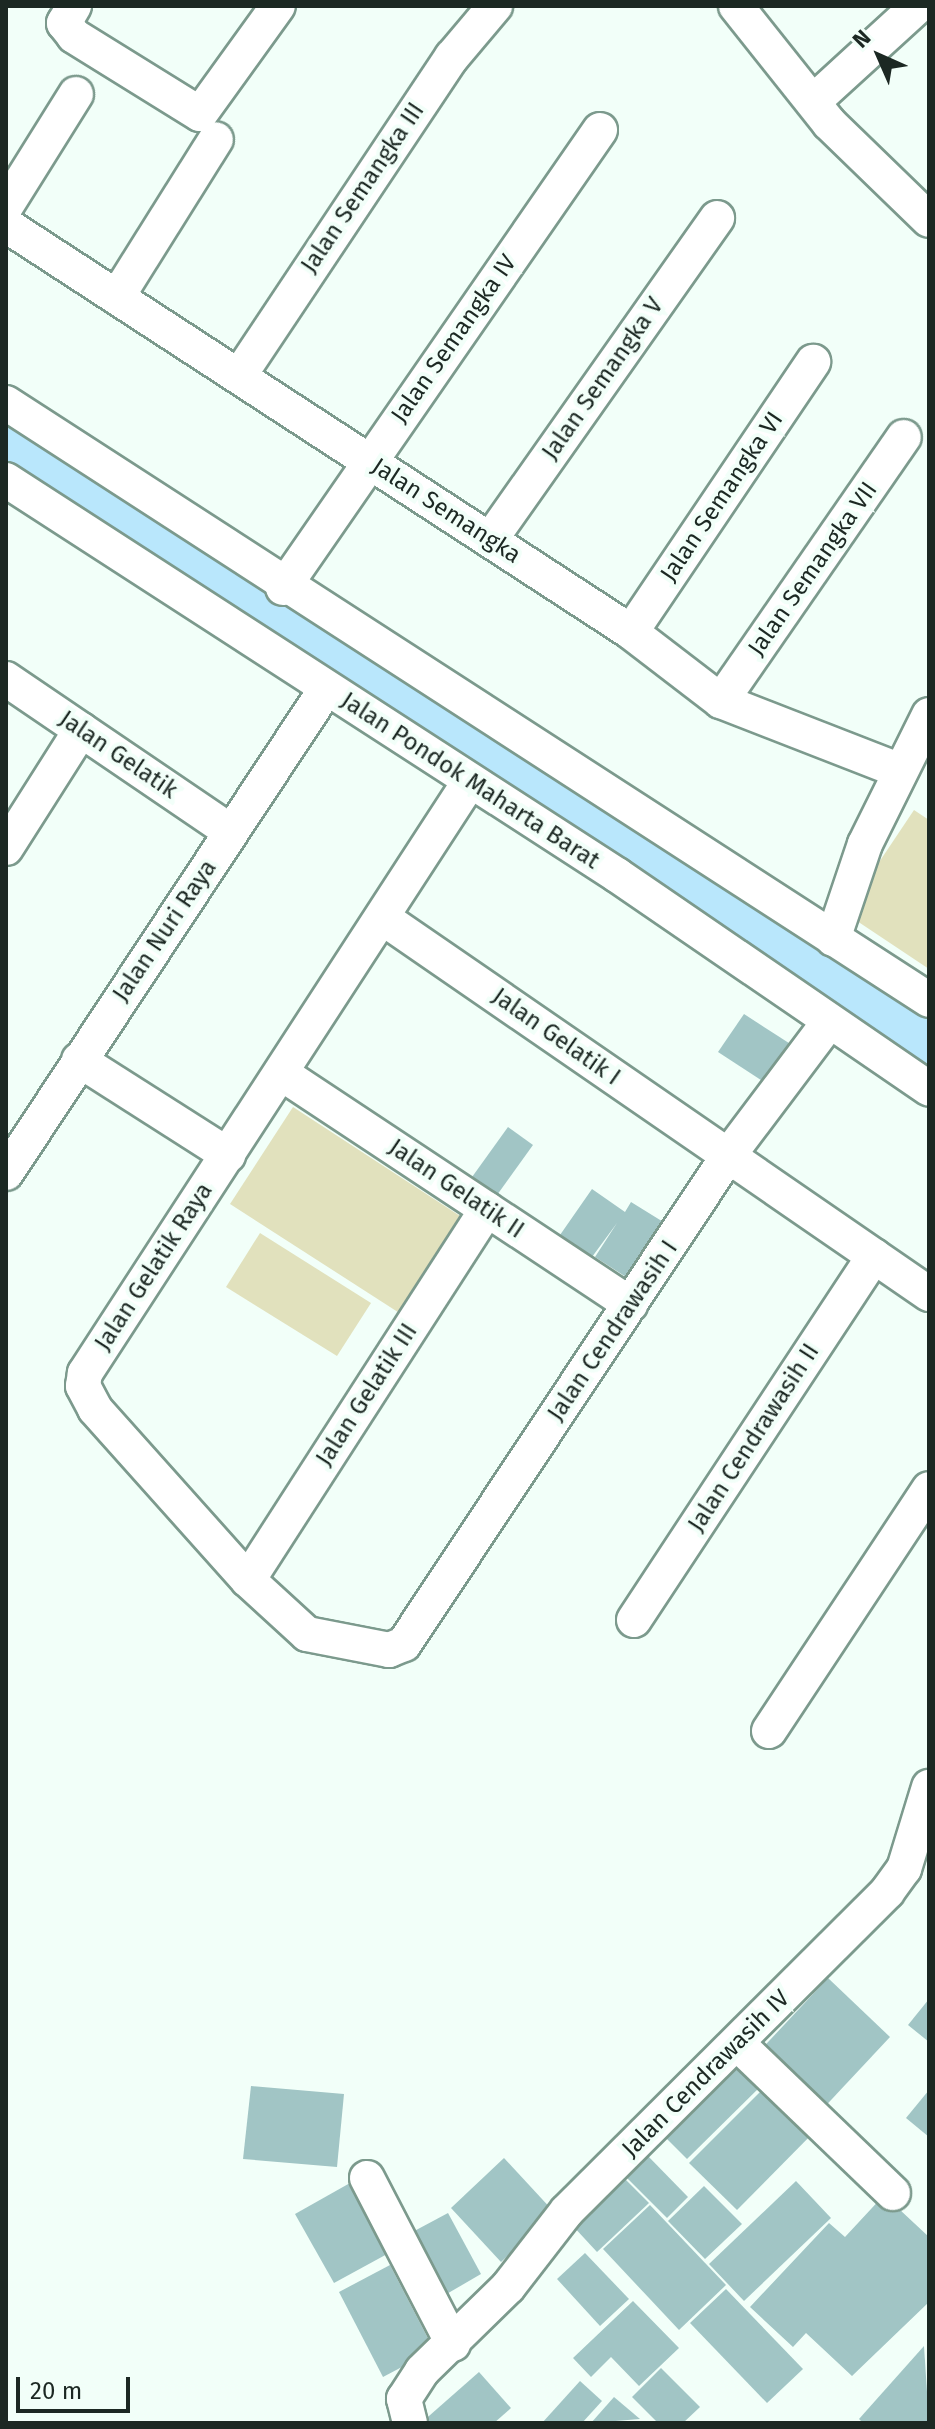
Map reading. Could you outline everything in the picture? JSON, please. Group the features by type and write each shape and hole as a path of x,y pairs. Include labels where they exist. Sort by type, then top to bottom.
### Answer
{"street":[{"path":"74,6 64,23 74,36 200,114 278,6"},
{"name":"Jalan Semangka III","path":"239,376 452,57 495,6"},
{"path":"736,6 814,101 929,220"},
{"path":"814,101 918,6"},
{"path":"6,206 76,94"},
{"name":"Jalan Semangka IV","path":"283,588 600,130"},
{"path":"117,297 216,139"},
{"name":"Jalan Semangka V","path":"490,540 717,218"},
{"name":"Jalan Semangka","path":"6,225 631,632 721,701 898,770"},
{"name":"Jalan Semangka VI","path":"631,632 813,362"},
{"path":"6,403 283,588 929,1000"},
{"name":"Jalan Semangka VII","path":"721,701 904,437"},
{"name":"Jalan Pondok Maharta Barat","path":"6,480 468,784 617,875 929,1089"},
{"name":"Jalan Gelatik","path":"6,679 231,832"},
{"name":"Jalan Nuri Raya","path":"6,1173 326,689"},
{"path":"833,939 898,770 929,715"},
{"path":"6,848 81,730"},
{"name":"Jalan Gelatik Raya","path":"404,1644 389,1650 326,1643 287,1621 248,1580 83,1386 104,1340 228,1155 468,784"},
{"name":"Jalan Gelatik I","path":"383,918 929,1294"},
{"name":"Jalan Cendrawasih I","path":"404,1644 728,1156 829,1022"},
{"path":"79,1060 228,1155"},
{"name":"Jalan Gelatik II","path":"281,1073 630,1304"},
{"name":"Jalan Gelatik III","path":"248,1580 487,1209"},
{"name":"Jalan Cendrawasih II","path":"634,1620 874,1256"},
{"path":"769,1731 929,1489"},
{"name":"Jalan Cendrawasih IV","path":"410,2423 404,2399 410,2385 453,2344 567,2211 738,2044 887,1892 904,1869 929,1787"},
{"path":"738,2044 893,2193"},
{"path":"367,2178 453,2344"}],"green space":[{"path":"914,810 929,820 929,969 845,913"},
{"path":"293,1107 480,1229 418,1325 230,1204"},
{"path":"260,1233 371,1303 337,1356 226,1287"}],"building":[{"path":"744,1014 792,1045 767,1084 718,1052"},
{"path":"508,1127 533,1145 492,1202 467,1184"},
{"path":"592,1189 625,1212 631,1202 673,1228 637,1284 595,1257 617,1223 592,1257 560,1235"},
{"path":"828,1978 890,2037 817,2115 755,2056"},
{"path":"929,1999 929,2042 908,2025"},
{"path":"741,2050 769,2078 687,2159 659,2131"},
{"path":"772,2080 819,2127 737,2210 689,2163"},
{"path":"251,2086 344,2094 337,2167 243,2159"},
{"path":"929,2090 929,2137 906,2118"},
{"path":"646,2154 688,2197 667,2218 624,2175"},
{"path":"504,2158 554,2212 501,2262 451,2208"},
{"path":"623,2177 649,2203 597,2252 572,2225"},
{"path":"796,2181 831,2218 744,2301 709,2264"},
{"path":"350,2183 389,2253 334,2283 295,2214"},
{"path":"704,2186 742,2224 705,2259 668,2221"},
{"path":"884,2195 929,2237 929,2302 852,2376 806,2333 793,2347 750,2307 829,2223 845,2237"},
{"path":"650,2205 726,2285 679,2330 603,2249"},
{"path":"448,2213 481,2274 438,2299 405,2236"},
{"path":"585,2253 629,2299 600,2326 557,2279"},
{"path":"390,2265 434,2350 383,2377 339,2292"},
{"path":"726,2289 803,2369 767,2403 690,2323"},
{"path":"633,2301 679,2348 639,2386 611,2357 591,2377 573,2358"},
{"path":"924,2346 929,2423 863,2423 859,2419"},
{"path":"661,2368 700,2407 683,2423 658,2423 632,2397"},
{"path":"479,2372 511,2408 494,2423 421,2423"},
{"path":"580,2381 602,2401 582,2423 542,2423"},
{"path":"614,2397 640,2419 591,2423"}],"waterway":[{"path":"6,452 818,974 929,1054"}]}
